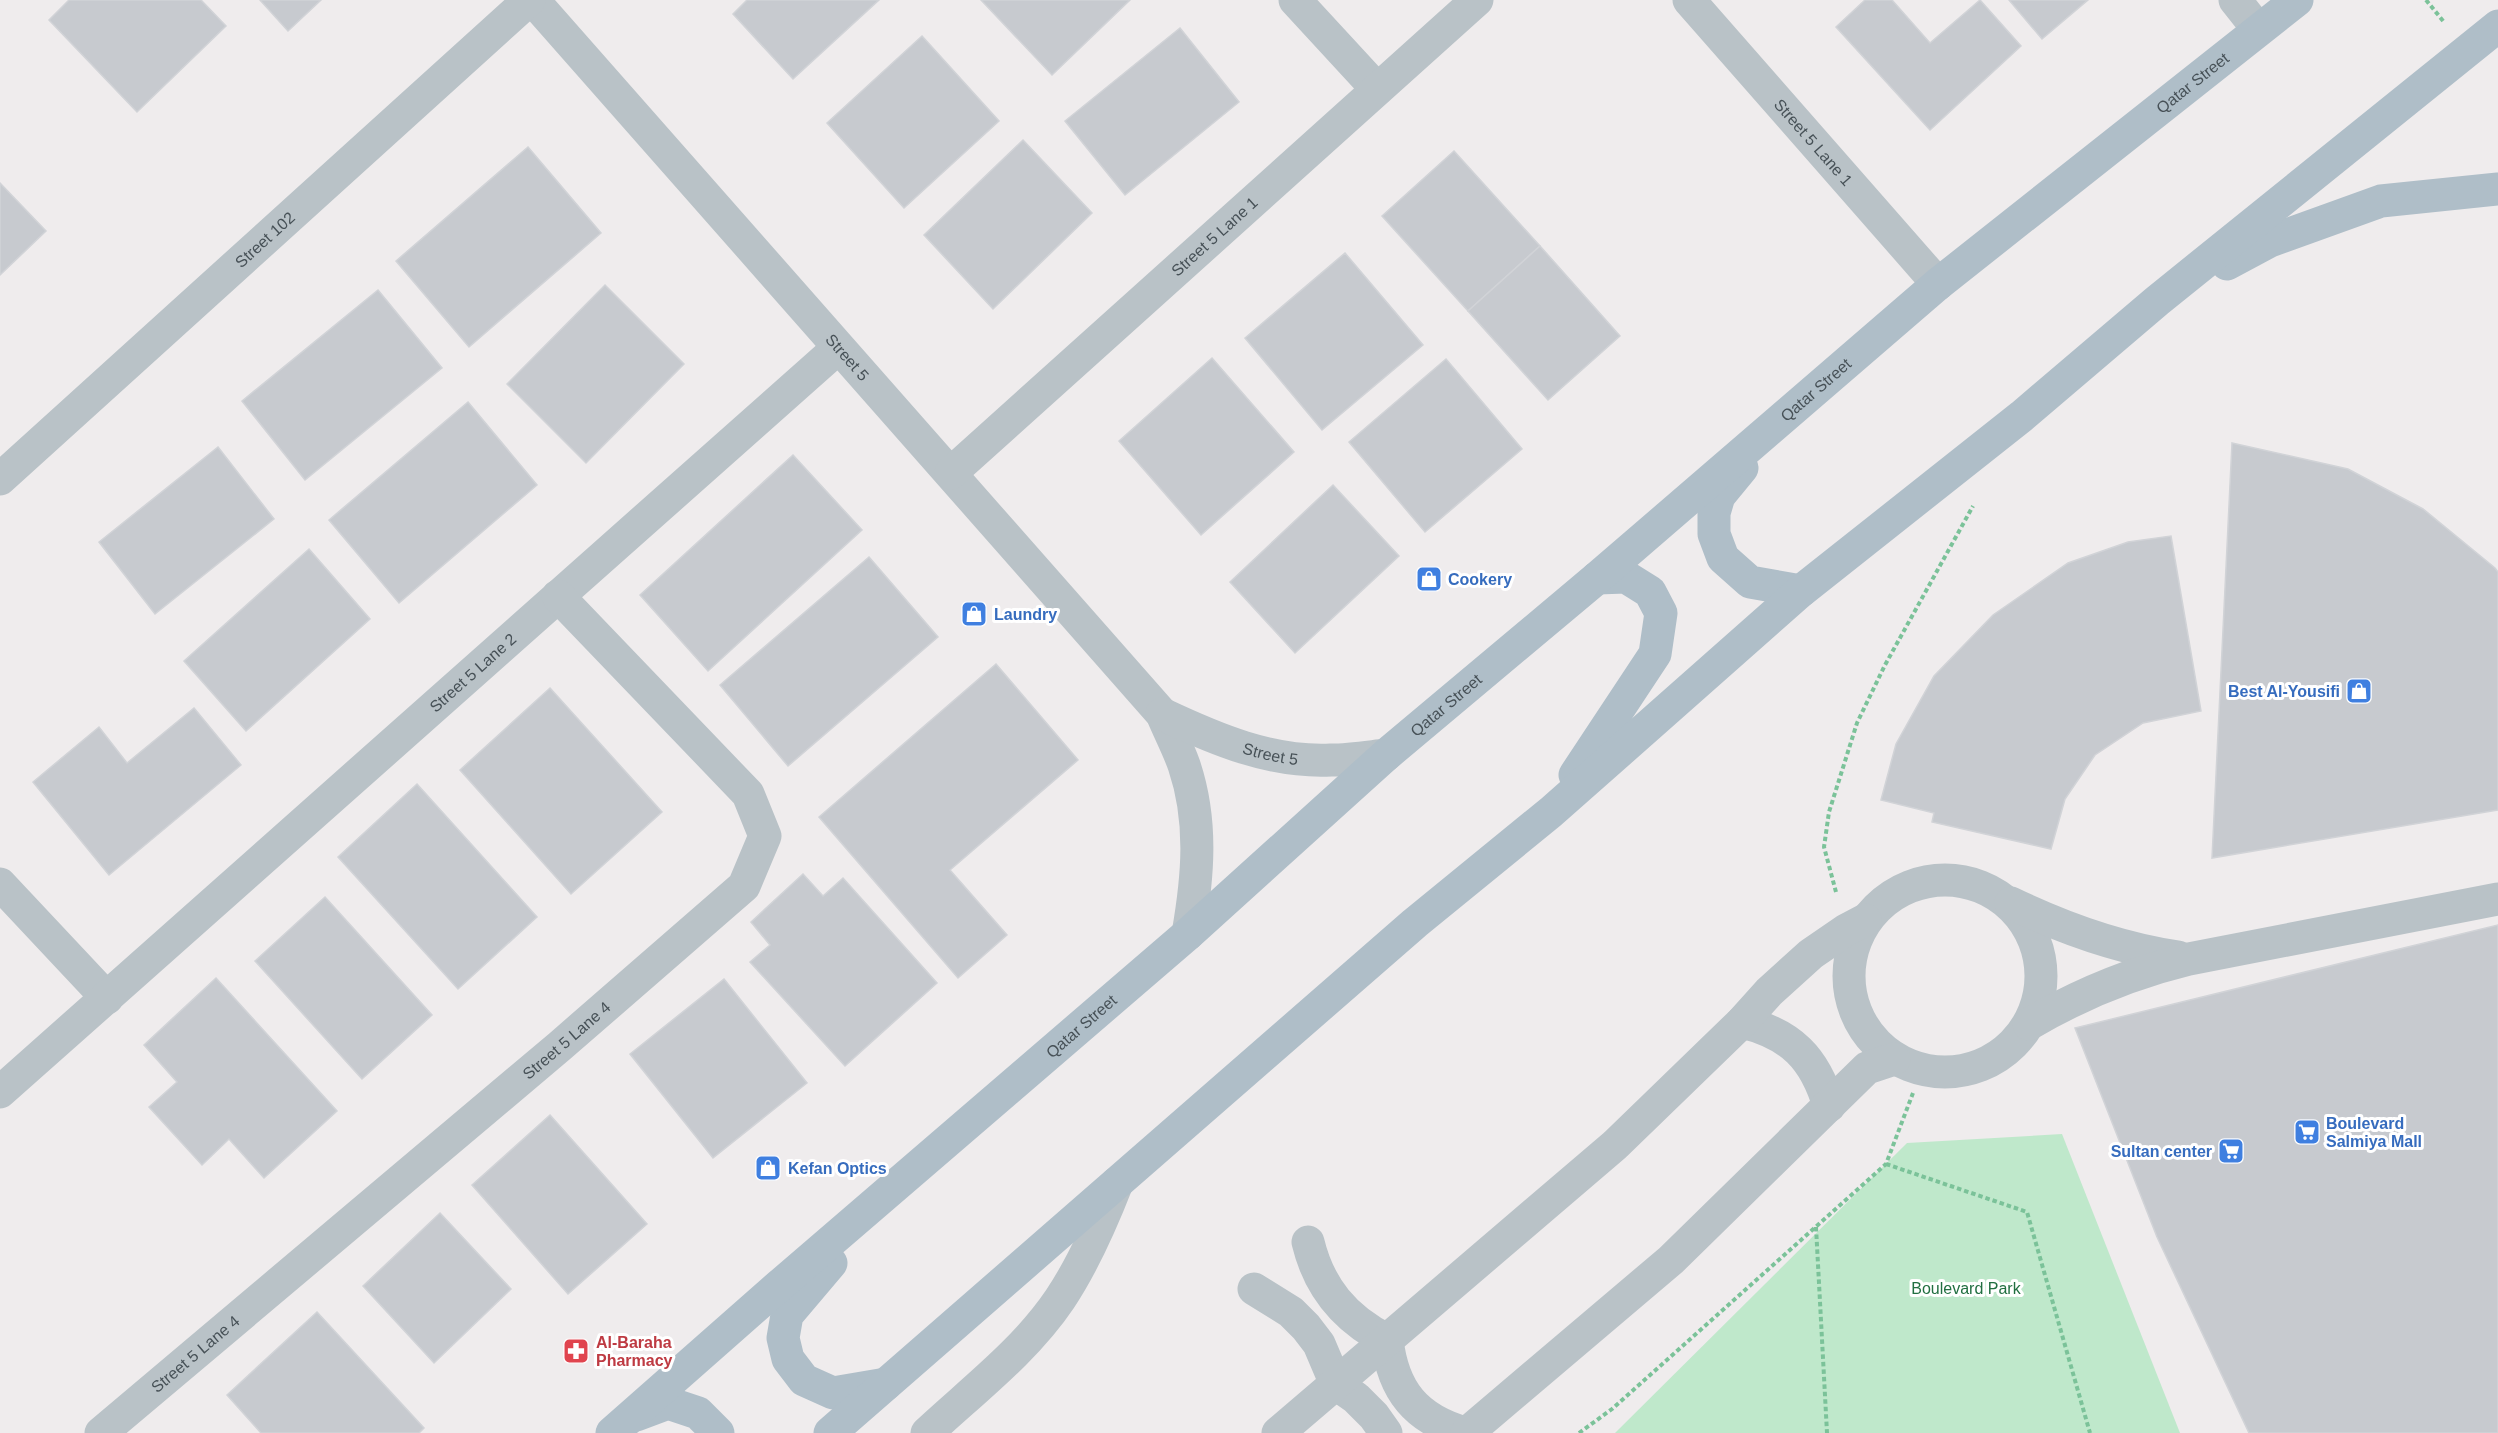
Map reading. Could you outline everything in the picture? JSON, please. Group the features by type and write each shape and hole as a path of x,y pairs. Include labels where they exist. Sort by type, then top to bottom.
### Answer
{"main road":[{"name":"Qatar Street","path":"622,1425 1188,934 1386,755 1597,578 1938,284 2297,0"},
{"path":"830,1433 1415,923 1551,812 1801,591 2022,416 2157,301 2498,26"},
{"path":"2157,301 2270,241 2381,201 2498,189"},
{"path":"1789,411 1719,496 1714,513 1714,534 1723,558 1750,582 1801,591"},
{"path":"1551,812 1655,654 1661,613 1650,592 1626,578 1597,578"},
{"path":"886,1384 833,1393 804,1380 788,1359 783,1338 787,1315 854,1236 917,1168"},
{"path":"622,1425 668,1403 698,1413 718,1433"}],"street":[{"name":"Street 5","path":"531,0 1162,714 1185,766 1196,822 1197,878 1188,934"},
{"name":"Street 102","path":"3,470 531,0"},
{"path":"1295,0 1377,89"},
{"name":"Street 5 Lane 1","path":"951,473 1477,0"},
{"name":"Street 5 Lane 1","path":"1689,0 1938,284"},
{"path":"2235,0 2258,29"},
{"name":"Street 5 Lane 2","path":"0,1092 838,348"},
{"name":"Street 5 Lane 4","path":"101,1433 560,1046 744,886 765,836 748,794 558,596"},
{"name":"Street 5","path":"1162,714 1216,739 1271,755 1329,761 1386,755"},
{"path":"1278,1433 1615,1145 1811,954 1856,926 1888,897 1917,882 1950,878 1982,885 2010,903 2055,924 2102,941 2145,952 2188,958"},
{"path":"0,884 106,998"},
{"path":"2029,1024 2067,1002 2106,984 2147,969 2188,958 2498,899"},
{"path":"1387,1340 1389,1362 1410,1402 1426,1417 1446,1427 1466,1433 1671,1260 1867,1068 1908,1065 1954,1072 1984,1065 2010,1048 2029,1024 2040,993 2041,960 2030,928 2010,903"},
{"path":"1856,926 1848,981 1855,1012 1870,1038 1908,1065"},
{"path":"1742,1022 1763,1027 1782,1037 1799,1050 1823,1085 1829,1106"},
{"path":"927,1433 1019,1348 1060,1300 1095,1238 1117,1183"},
{"path":"1308,1242 1313,1263 1322,1283 1335,1301 1359,1324 1387,1340"},
{"path":"1254,1289 1273,1299 1306,1327 1319,1344 1336,1384 1362,1404 1386,1433"}],"path":[{"path":"1856,926 1824,847 1829,812 1857,723 1885,665 1978,498"},
{"path":"1579,1433 1612,1409 1886,1164 1908,1065"},
{"path":"1886,1164 2027,1212 2090,1433"},
{"path":"1816,1227 1827,1433"}],"green space":[{"name":"Boulevard Park","path":"2062,1134 2180,1433 1615,1433 1907,1143"}],"building":[{"path":"69,0 201,0 226,26 137,112 49,20"},
{"path":"260,0 321,0 288,31"},
{"path":"747,0 879,0 793,79 733,14"},
{"path":"981,0 1130,0 1052,75"},
{"path":"1865,0 1892,0 1930,43 1980,0 2021,46 1930,130 1836,27"},
{"path":"2009,0 2088,0 2042,39"},
{"path":"1180,28 1239,102 1125,195 1065,121"},
{"path":"922,36 999,121 904,208 827,123"},
{"path":"1023,140 1092,213 993,309 924,235"},
{"path":"528,147 601,233 469,347 396,261"},
{"path":"1454,151 1540,246 1468,311 1382,216"},
{"path":"0,183 46,231 0,275"},
{"path":"1540,246 1620,336 1548,400 1468,311"},
{"path":"1345,253 1423,345 1322,430 1245,338"},
{"path":"605,285 684,364 586,463 507,384"},
{"path":"378,290 442,368 305,480 242,401"},
{"path":"1212,358 1294,452 1201,535 1119,441"},
{"path":"1446,359 1522,449 1425,532 1349,442"},
{"path":"468,402 537,485 399,603 329,520"},
{"name":"Best Al-Yousifi","path":"2232,443 2348,469 2423,509 2498,572 2498,810 2212,858"},
{"path":"218,447 274,519 155,614 99,542"},
{"path":"793,455 862,530 708,671 640,595"},
{"path":"1333,485 1399,556 1295,653 1230,582"},
{"path":"2171,536 2201,711 2143,723 2095,755 2065,799 2051,849 1932,822 1934,813 1881,800 1896,744 1934,676 1993,615 2068,563 2128,542"},
{"path":"309,549 370,619 246,731 184,661"},
{"path":"869,557 938,637 788,766 720,685"},
{"path":"996,664 1078,760 950,870 1007,935 958,978 819,817"},
{"path":"550,688 662,812 571,894 460,770"},
{"path":"194,708 241,765 109,875 33,782 99,727 127,763"},
{"path":"417,784 537,917 458,989 338,857"},
{"path":"803,874 823,896 843,878 937,983 845,1066 750,962 770,945 751,922"},
{"path":"325,897 432,1015 362,1079 255,961"},
{"name":"Boulevard Salmiya Mall","path":"2498,925 2498,1433 2249,1433 2157,1237 2075,1028"},
{"path":"216,978 337,1111 264,1178 229,1139 202,1165 149,1107 177,1082 144,1045"},
{"path":"724,979 807,1083 713,1158 630,1054"},
{"path":"550,1115 647,1224 568,1294 472,1185"},
{"path":"440,1213 511,1289 434,1363 363,1286"},
{"path":"317,1312 424,1428 419,1433 261,1433 227,1395"}],"place":[{"name":"Cookery","path":"1429,579"},
{"name":"Laundry","path":"974,614"},
{"name":"Best Al-Yousifi","path":"2359,691"},
{"name":"Boulevard Salmiya Mall","path":"2307,1132"},
{"name":"Sultan center","path":"2231,1151"},
{"name":"Kefan Optics","path":"768,1168"},
{"name":"Al-Baraha Pharmacy","path":"576,1351"}]}
